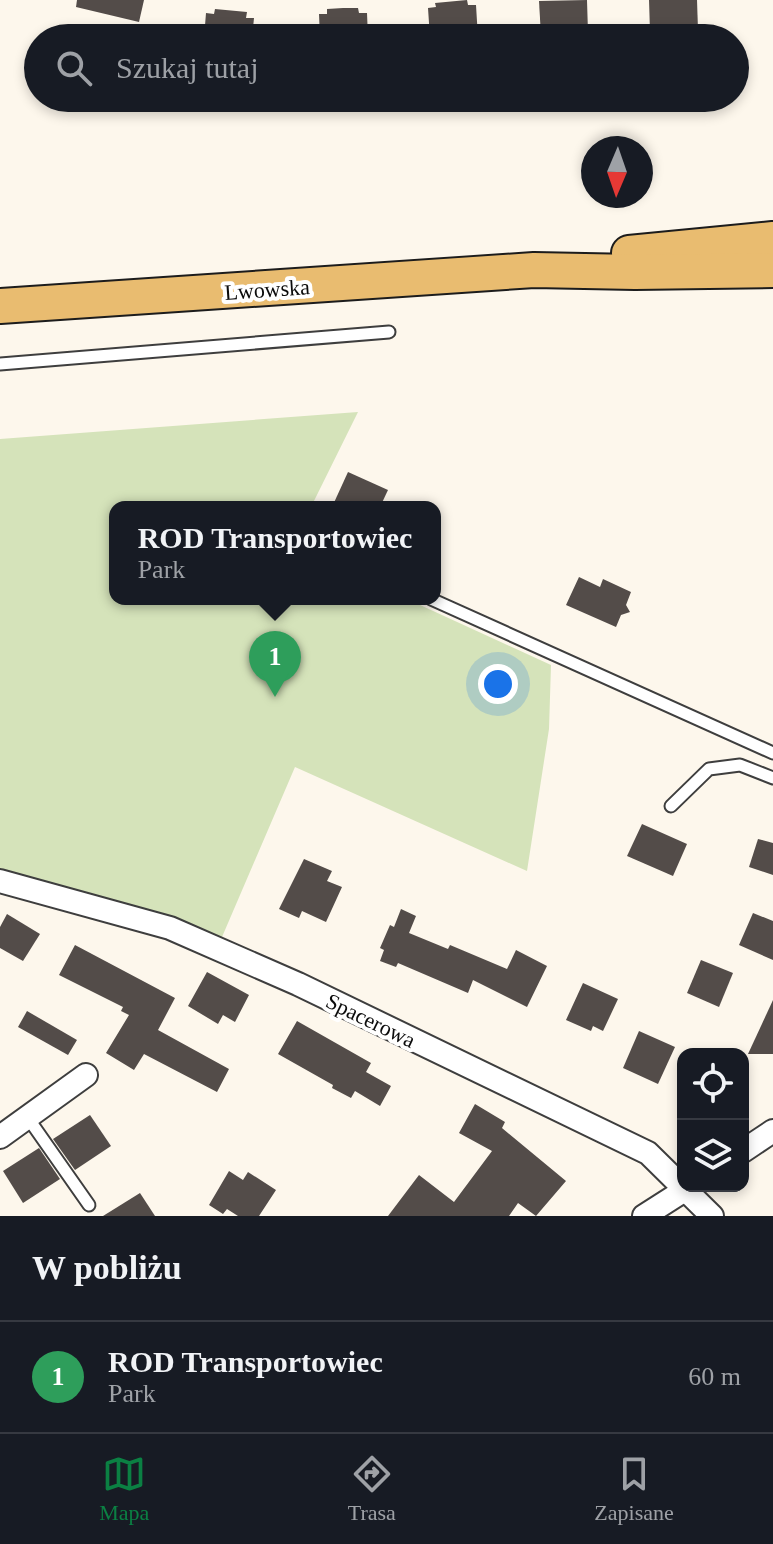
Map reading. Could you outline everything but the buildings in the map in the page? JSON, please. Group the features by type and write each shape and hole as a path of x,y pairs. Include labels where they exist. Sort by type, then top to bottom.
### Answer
{"main road":[{"name":"Lwowska","path":"534,270 635,252 773,239"},
{"name":"Lwowska","path":"0,306 534,270 773,270"}],"street":[{"name":"Spacerowa","path":"0,881 146,920 213,945 624,1140 648,1153 677,1179"},
{"path":"0,1137 86,1075"},
{"path":"749,1147 773,1131"},
{"path":"644,1216 681,1192"},
{"name":"Spacerowa","path":"691,1192 712,1216"}],"lane":[{"path":"0,364 389,332"},
{"path":"441,604 773,753"},
{"path":"671,806 709,769 740,765 773,778"},
{"path":"28,1118 89,1205"}],"green space":[{"path":"358,412 314,501 109,501 109,605 420,605 551,665 549,729 527,871 295,767 222,937 140,908 0,872 0,439"}],"place":[{"name":"ROD Transportowiec","path":"275,697"}]}
